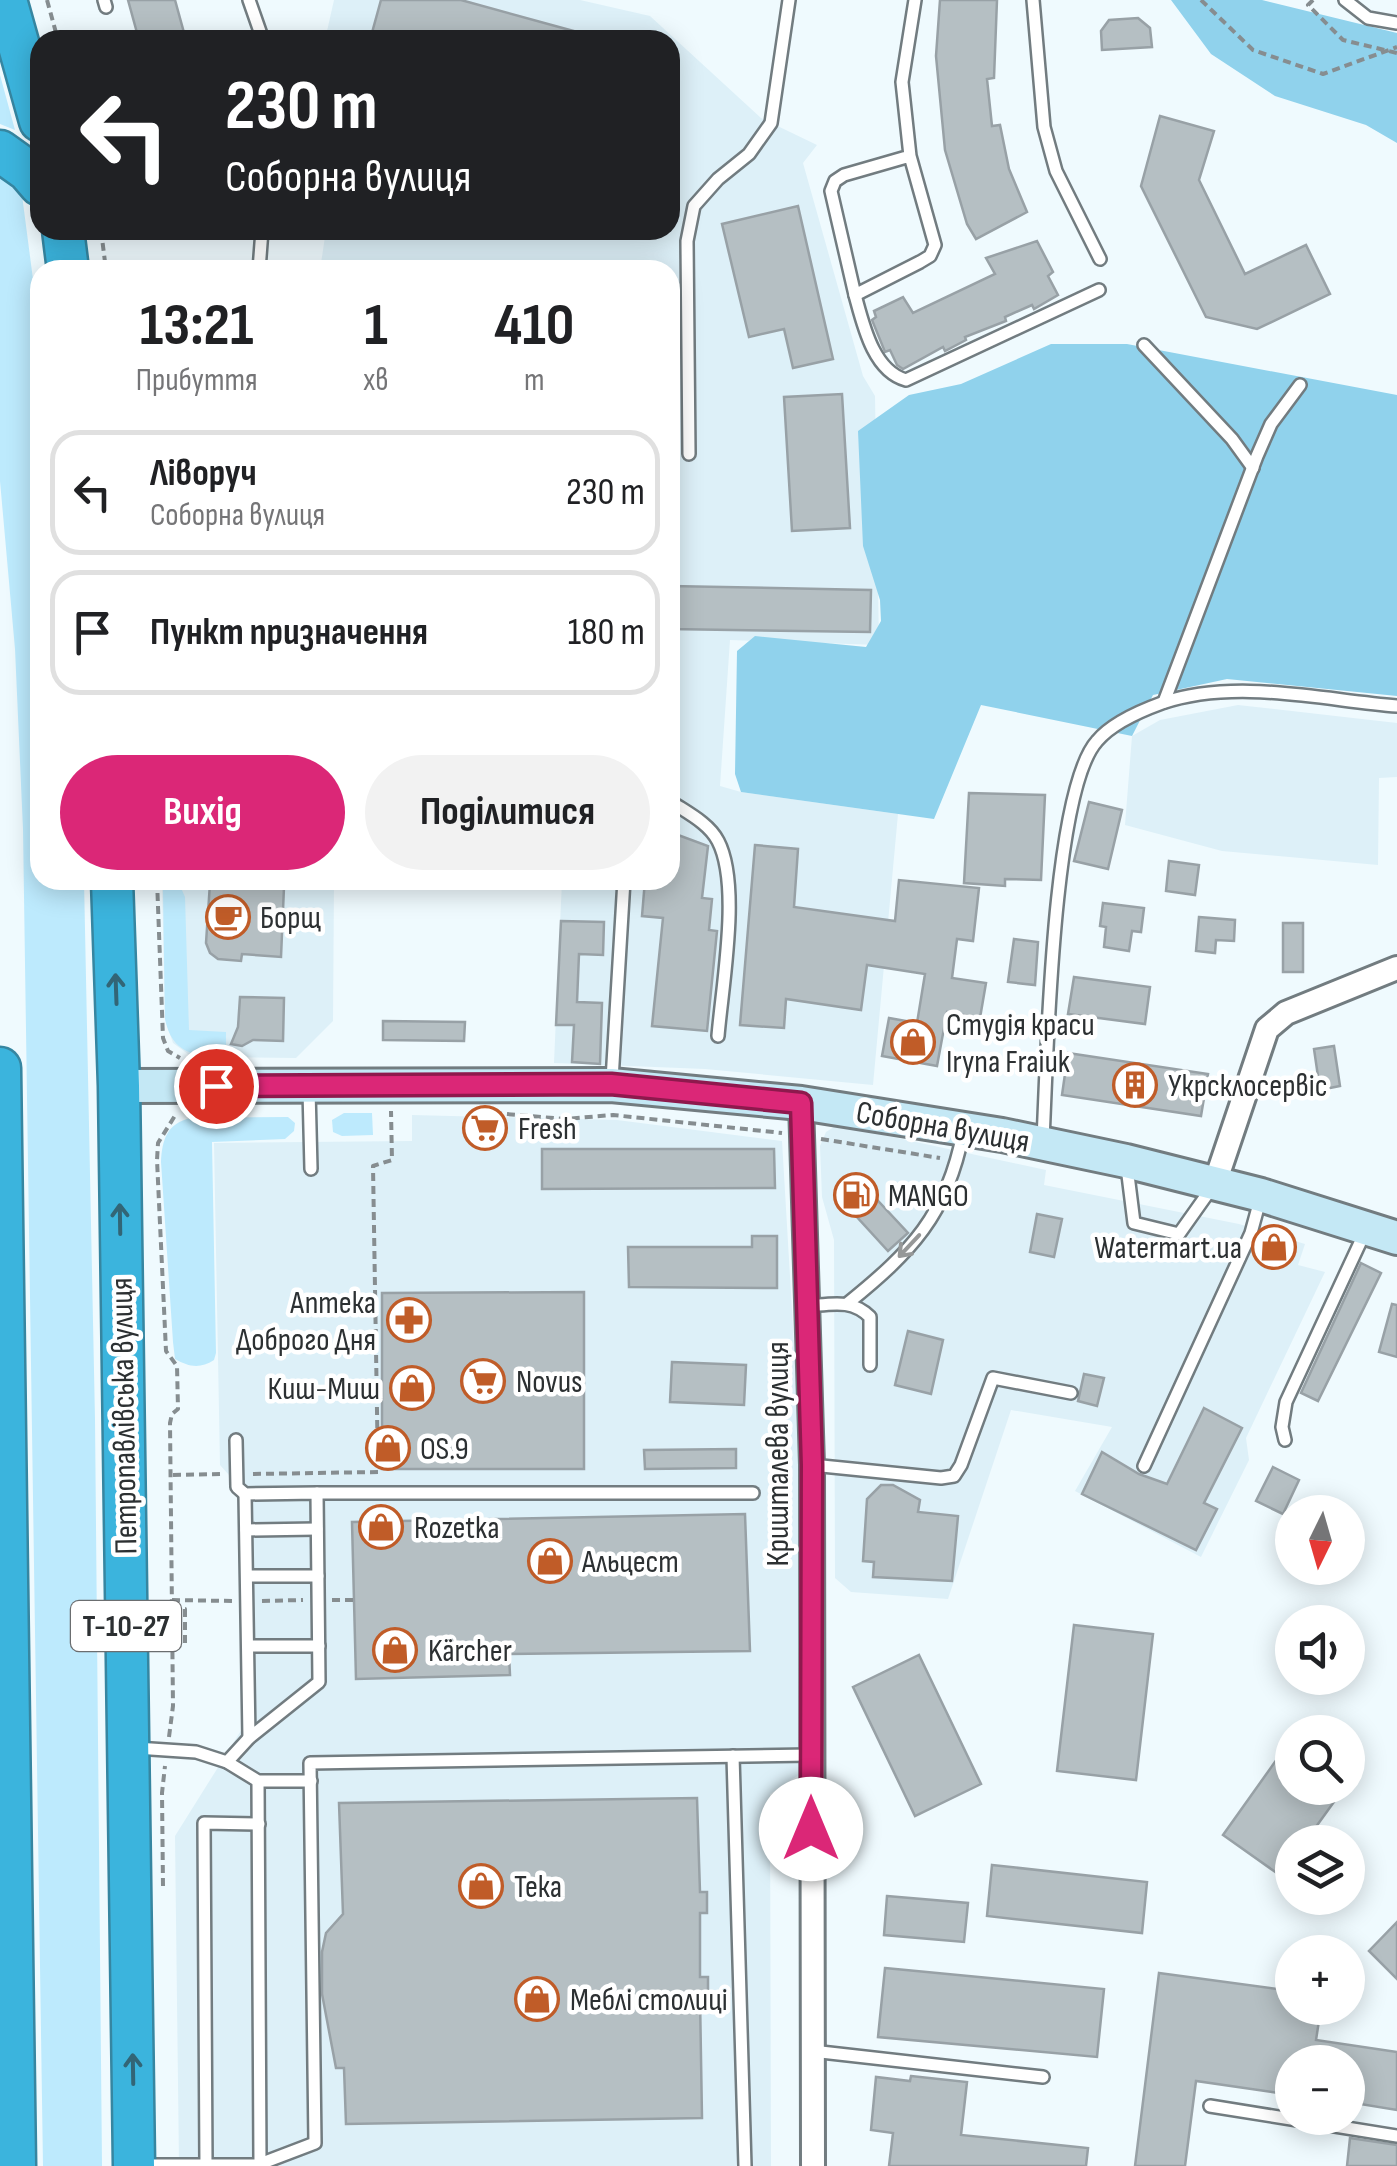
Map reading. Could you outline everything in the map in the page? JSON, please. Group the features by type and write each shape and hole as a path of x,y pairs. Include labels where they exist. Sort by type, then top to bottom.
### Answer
{"highway":[{"path":"6,0 30,85"},
{"path":"0,152 30,173"},
{"name":"Т-10-27","path":"112,890 119,1086"},
{"path":"0,1072 4,1760 16,2166"},
{"name":"Петропавлівська вулиця","path":"119,1086 134,2165"}],"main road":[{"name":"Соборна вулиця","path":"119,1086 611,1084 961,1145 1042,1143 1216,1183 1382,1233"}],"street":[{"path":"1216,1183 1268,1029 1286,1013 1397,968"},
{"name":"Кришталева вулиця","path":"800,1119 812,1465 813,2166"}],"lane":[{"path":"250,0 260,30"},
{"path":"689,454 687,241 694,206 718,179 749,154 771,124 788,0"},
{"path":"855,295 930,256 934,245 910,156 902,82 914,0"},
{"path":"1033,0 1044,126 1056,171 1100,259"},
{"path":"1345,0 1368,18 1397,23"},
{"path":"910,156 844,175 830,191 866,333 892,376 906,380 1099,290"},
{"path":"1144,345 1232,439 1252,468"},
{"path":"1164,702 1252,468 1271,424 1300,385"},
{"path":"1042,1143 1061,864 1083,764 1096,741 1121,722 1164,702 1226,692 1397,706"},
{"path":"680,808 699,820 718,840 730,882 718,1036"},
{"path":"611,1084 623,890"},
{"path":"309,1086 311,1169"},
{"path":"848,1303 918,1238 942,1203 961,1145"},
{"path":"1126,1162 1134,1223 1179,1234 1216,1183"},
{"path":"1144,1466 1250,1233 1261,1196"},
{"path":"1286,1440 1282,1415 1286,1402 1382,1233"},
{"path":"808,1306 859,1306 870,1318 870,1364"},
{"path":"812,1465 954,1476 962,1465 993,1378 1071,1393"},
{"path":"236,1440 237,1487 245,1494 753,1493"},
{"path":"227,1762 250,1738 319,1682 316,1493"},
{"path":"245,1494 250,1738"},
{"path":"246,1530 317,1529"},
{"path":"247,1576 318,1576"},
{"path":"248,1646 319,1646"},
{"path":"127,1748 196,1752 227,1762 258,1781 311,1781"},
{"path":"134,2165 264,2165 315,2143 310,1762 810,1755"},
{"path":"734,1756 745,2166"},
{"path":"258,1781 264,2165"},
{"path":"206,2164 204,1824 259,1824"},
{"path":"812,2051 1043,2076"},
{"path":"1210,2106 1397,2136"}],"path":[{"path":"47,0 55,30"},
{"path":"1201,0 1253,50 1323,74 1397,50"},
{"path":"1313,0 1308,5 1343,40 1384,52"},
{"path":"73,240 95,260"},
{"path":"157,890 163,1038 168,1051 184,1061 185,1109 172,1116 163,1130 157,1160 166,1350 177,1366 178,1408 170,1423 173,1706 162,1792 163,1890"},
{"path":"172,1475 378,1472 372,1166 392,1160 391,1106"},
{"path":"483,1110 530,1118 614,1115 800,1119 961,1145"},
{"path":"172,1608 185,1609 185,1643"}],"shaded area":[{"path":"334,0 580,0 650,16 665,30 327,30"},
{"path":"1171,0 1262,0 1397,33 1397,143 1366,125 1275,96 1211,54"},
{"path":"680,44 761,118 817,145 803,163 863,376 875,396 879,645 730,640 720,786 898,814 873,1085 705,1069 554,1063 562,890 680,890 680,260 322,260 324,240 680,240"},
{"path":"0,75 15,130 0,124"},
{"path":"0,167 22,195 30,260 30,890 84,890 95,1419 102,2166 43,2166 23,829 15,649 0,481"},
{"path":"1051,344 1127,344 1397,395 1397,696 1227,679 1153,695 1132,736 981,705 934,819 741,792 735,774 737,651 755,636 866,647 881,621 880,600 863,546 858,431 909,395 961,384"},
{"path":"1238,705 1397,723 1397,777 1379,778 1378,865 1222,851 1125,825 1132,736 1160,720"},
{"path":"162,890 334,890 333,1021 296,1058 188,1054 173,1043 165,1019"},
{"path":"163,890 182,890 189,1030 226,1032 226,1057 186,1051 173,1039 165,1019"},
{"path":"344,1113 372,1113 373,1135 342,1136 333,1132 332,1120"},
{"path":"412,1115 617,1120 782,1141 801,1462 800,1774 770,1794 771,2166 179,2166 175,1836 242,1729 237,1484 220,1465 214,1143 412,1141"},
{"path":"288,1117 295,1123 294,1131 285,1139 212,1142 216,1353 214,1360 204,1365 180,1362 175,1359 173,1342 161,1162 165,1140 171,1128 191,1118"},
{"path":"837,1125 1046,1170 1044,1185 1239,1224 1305,1244 1298,1265 1325,1272 1246,1438 1249,1460 1201,1557 1075,1491 1112,1427 1011,1410 948,1599 851,1592 835,1578 834,1240 822,1197 820,1146 826,1132"}],"building":[{"path":"128,0 175,0 183,30 136,30"},
{"path":"381,0 461,0 570,30 373,30"},
{"path":"940,0 997,0 994,78 987,79 992,126 1000,125 1009,169 1027,212 976,239 967,224 945,150 936,56"},
{"path":"1138,18 1150,28 1152,47 1102,50 1101,31 1109,20"},
{"path":"1160,116 1214,131 1199,180 1245,274 1306,245 1330,294 1257,329 1206,317 1141,186"},
{"path":"798,206 833,359 793,368 784,329 749,337 722,224"},
{"path":"1037,241 1053,272 1048,276 1058,295 903,369 890,350 885,352 872,320 876,317 874,311 903,297 913,313 995,274 986,258"},
{"path":"842,394 850,528 792,531 784,397"},
{"path":"680,586 871,590 870,632 680,629"},
{"path":"969,793 1045,795 1041,880 1005,879 1005,886 964,883"},
{"path":"1089,802 1122,810 1108,869 1074,861"},
{"path":"680,836 708,846 702,898 712,899 709,930 717,931 707,1031 652,1026 663,918 642,916 644,890 680,890"},
{"path":"755,845 798,849 794,907 895,921 899,880 979,888 973,941 957,939 952,978 986,983 980,1018 947,1012 937,1066 882,1056 889,1018 917,1023 925,974 867,965 861,1010 786,999 784,1028 740,1025"},
{"path":"1169,861 1199,865 1195,895 1166,891"},
{"path":"210,890 284,890 281,957 242,954 241,961 218,959 206,943"},
{"path":"1103,903 1144,908 1141,932 1132,931 1129,951 1104,947 1106,927 1100,926"},
{"path":"1199,917 1235,920 1234,941 1216,940 1215,953 1196,951"},
{"path":"561,921 604,922 603,955 579,954 577,1002 602,1003 600,1064 572,1062 574,1025 556,1025"},
{"path":"1283,923 1303,923 1303,972 1283,972"},
{"path":"1014,939 1038,942 1035,985 1008,982"},
{"path":"1074,977 1150,987 1145,1024 1068,1014"},
{"path":"240,997 284,998 283,1041 231,1044 238,1027"},
{"path":"383,1021 465,1022 464,1041 383,1040"},
{"path":"1334,1046 1340,1086 1320,1090 1314,1049"},
{"name":"Укрсклосервіс","path":"1068,1053 1208,1074 1201,1116 1062,1095"},
{"path":"542,1149 774,1149 775,1188 542,1189"},
{"path":"854,1175 908,1233 888,1251 835,1193"},
{"path":"1037,1214 1062,1219 1054,1257 1030,1252"},
{"path":"752,1236 777,1236 777,1288 629,1287 628,1247 752,1247"},
{"name":"Watermart.ua","path":"1274,1239 1281,1241 1281,1255 1274,1257 1267,1255 1265,1248 1267,1241"},
{"path":"1361,1263 1381,1273 1318,1401 1301,1393"},
{"name":"Novus","path":"584,1292 584,1469 382,1469 382,1293"},
{"path":"1392,1304 1397,1305 1397,1357 1379,1352"},
{"path":"908,1331 943,1340 931,1394 895,1385"},
{"path":"672,1362 746,1365 744,1405 670,1402"},
{"path":"1084,1374 1104,1378 1097,1406 1078,1401"},
{"path":"1204,1408 1242,1428 1204,1503 1217,1509 1196,1550 1082,1494 1102,1452 1139,1474 1167,1484"},
{"path":"736,1449 736,1468 645,1469 644,1450"},
{"path":"1273,1467 1299,1480 1292,1495 1275,1495 1275,1510 1256,1501"},
{"path":"881,1485 893,1485 920,1500 918,1512 958,1516 952,1581 873,1577 874,1562 863,1561 867,1499"},
{"name":"Альцест","path":"745,1514 750,1651 509,1654 510,1675 356,1679 352,1522"},
{"path":"1074,1625 1153,1634 1136,1780 1057,1771"},
{"path":"919,1655 981,1784 915,1816 853,1687"},
{"path":"1275,1762 1275,1805 1332,1805 1317,1825 1275,1825 1275,1872 1223,1835"},
{"path":"697,1798 700,1892 707,1892 707,1913 700,1913 700,1977 708,1977 708,1998 700,1997 702,2118 346,2124 344,2068 336,2068 322,1994 326,1933 343,1914 339,1803"},
{"path":"992,1865 1147,1882 1142,1933 987,1916"},
{"path":"887,1896 968,1903 964,1942 884,1935"},
{"path":"1397,1922 1397,1979 1369,1951"},
{"path":"885,1968 1104,1989 1097,2057 878,2037"},
{"path":"1159,1973 1275,1989 1275,2025 1318,2025 1316,2040 1350,2045 1275,2045 1275,2093 1196,2081 1185,2166 1135,2166"},
{"path":"1365,2047 1397,2052 1397,2110 1365,2105"},
{"path":"911,2076 967,2082 961,2135 1088,2148 1086,2166 889,2166 893,2133 871,2130 876,2077 910,2081"},
{"path":"1350,2138 1397,2145 1397,2166 1347,2166"}],"place":[{"name":"Борщ","path":"228,917"},
{"name":"Студія краси Iryna Fraiuk","path":"913,1042"},
{"name":"Укрсклосервіс","path":"1135,1085"},
{"name":"Fresh","path":"485,1128"},
{"name":"MANGO","path":"856,1195"},
{"name":"Watermart.ua","path":"1274,1247"},
{"name":"Аптека Доброго Дня","path":"409,1320"},
{"name":"Novus","path":"483,1381"},
{"name":"Киш-Миш","path":"412,1388"},
{"name":"OS.9","path":"388,1448"},
{"name":"Rozetka","path":"381,1527"},
{"name":"Альцест","path":"550,1561"},
{"name":"Kärcher","path":"395,1650"},
{"name":"Тека","path":"481,1886"},
{"name":"Меблі столиці","path":"537,1999"}],"route":[{"path":"216,1086 611,1084 801,1103 812,1465 811,1829"}]}
